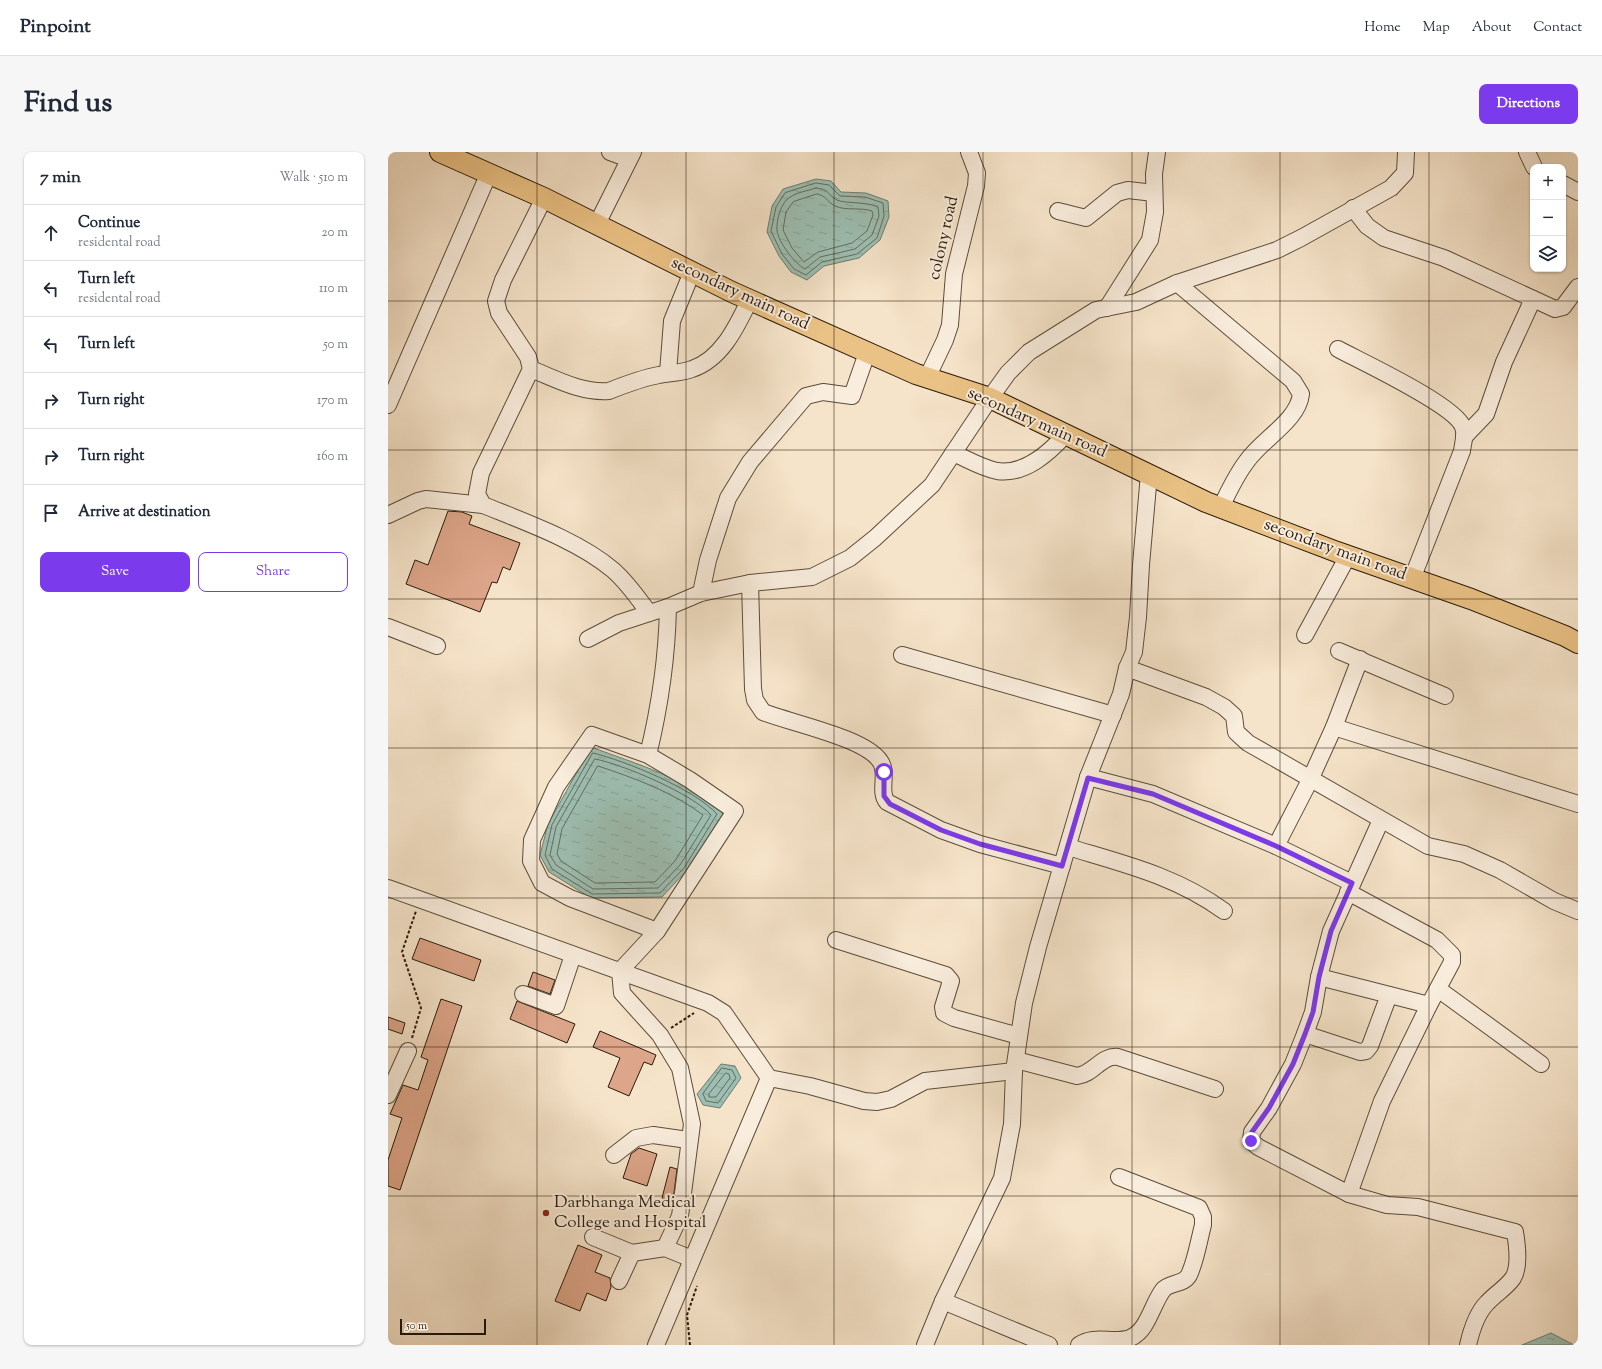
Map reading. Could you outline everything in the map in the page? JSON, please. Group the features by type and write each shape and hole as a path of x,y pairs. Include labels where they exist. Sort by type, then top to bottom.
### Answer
{"main road":[{"name":"secondary main road","path":"440,152 544,198 750,300 867,353 927,378 990,398 1206,502 1348,556 1412,578 1565,636 1578,643"}],"street":[{"path":"598,224 631,156 610,152"},
{"name":"colony road","path":"927,378 945,340 950,325 954,274 976,186 977,173 969,152"},
{"path":"1107,308 1150,240 1155,212 1154,174 1156,152"},
{"path":"588,640 619,623 668,607 701,592 750,583 812,577 850,558 875,538 932,485 1008,373 1030,352 1088,315 1107,308 1136,302 1177,283 1277,250 1391,188 1400,180 1406,169 1406,152"},
{"path":"1527,152 1528,158 1532,164"},
{"path":"388,405 489,173"},
{"path":"1566,186 1578,192"},
{"path":"1058,211 1086,218 1117,193 1128,190 1154,193"},
{"path":"483,506 477,494 481,474 531,369 528,357 499,313 496,301 503,280 544,198"},
{"path":"1353,208 1367,226 1384,238 1444,258 1555,309 1559,309 1567,303 1578,286"},
{"path":"668,373 672,321 692,272"},
{"path":"1177,283 1293,381 1301,394 1298,408 1290,418 1248,459 1240,470 1221,507"},
{"path":"1464,437 1486,414 1501,369 1533,299"},
{"path":"531,369 593,392 609,391 657,375 692,369 707,360 723,347 734,331 750,300"},
{"path":"1338,349 1428,397 1454,415 1463,426 1464,437 1462,451 1412,578"},
{"path":"701,592 708,560 728,498 750,462 806,396 823,392 852,396 867,353"},
{"path":"953,453 987,468 1006,472 1018,469 1038,460 1049,452 1066,434"},
{"path":"925,1345 943,1301 1002,1178 1012,1124 1015,1066 1026,996 1088,778 1121,694 1127,668 1134,652 1149,474"},
{"path":"388,515 418,501 426,499 483,506 542,529 598,559 625,582 649,612"},
{"path":"1305,635 1348,556"},
{"path":"750,583 753,689 755,700 763,712 848,740 877,756 883,766 885,799 890,804 941,830 980,844 1062,866"},
{"path":"648,755 663,687 668,642 668,607"},
{"path":"388,627 437,646"},
{"path":"1338,651 1445,696"},
{"path":"902,655 1113,715"},
{"path":"1276,846 1310,780 1334,727 1360,659"},
{"path":"1127,668 1215,702 1234,716 1236,732 1248,743 1310,780 1428,846 1464,854 1500,870 1554,901 1578,911"},
{"path":"1334,727 1578,804"},
{"path":"657,931 570,898 542,883 531,861 532,840 556,788 592,735 648,755 690,780 735,811 657,931 620,971 622,994 660,1035 680,1068 692,1124 688,1140 686,1181 680,1216 665,1248"},
{"path":"1088,778 1153,794 1276,846 1350,887 1437,940 1452,955 1452,962 1429,1005 1382,1101 1349,1194"},
{"path":"1381,820 1331,931 1319,977 1313,1012 1293,1064 1269,1108 1252,1132 1251,1141 1258,1147 1349,1194 1387,1205 1418,1208 1515,1232 1518,1250 1514,1276 1496,1296 1486,1304 1471,1332 1468,1345"},
{"path":"1068,847 1152,872 1204,896 1224,911"},
{"path":"388,888 708,1004 724,1014 769,1078 810,1086 864,1101 877,1102 891,1099 925,1081 1015,1066 1077,1076 1087,1072 1108,1057 1118,1057 1215,1089"},
{"path":"836,940 946,975 951,981 943,1007 944,1013 954,1018 1019,1036"},
{"path":"523,994 556,1006 573,955"},
{"path":"1319,977 1429,1005"},
{"path":"1438,989 1541,1064"},
{"path":"1305,1034 1360,1052 1366,1051 1370,1046 1389,995"},
{"path":"388,1095 408,1051"},
{"path":"656,1345 769,1078"},
{"path":"614,1155 636,1138 653,1135 688,1140"},
{"path":"1079,1345 1090,1339 1123,1339 1137,1333 1144,1326 1164,1289 1183,1281 1189,1274 1203,1224 1203,1217 1199,1208 1119,1177"},
{"path":"593,1237 632,1253 665,1248 692,1259"},
{"path":"619,1281 632,1253"},
{"path":"943,1301 1049,1345"}],"path":[{"path":"408,1051 421,1008 402,952 420,899"},
{"path":"660,1035 708,1004"},
{"path":"690,1345 687,1315 697,1288 697,1283"}],"water":[{"path":"816,179 831,181 841,192 866,193 888,201 889,217 880,240 859,258 824,266 807,280 791,272 779,256 767,232 772,206 783,189"},
{"path":"591,747 644,766 678,781 709,801 723,814 687,870 662,897 591,898 549,872 540,855 548,824"},
{"path":"721,1064 735,1066 741,1078 720,1108 703,1105 697,1094"},
{"path":"1551,1333 1574,1345 1522,1345"}],"building":[{"path":"448,511 462,512 472,516 469,524 520,543 510,570 503,567 497,583 492,582 480,612 406,584 415,560 428,565"},
{"path":"420,938 481,960 474,981 412,959"},
{"path":"533,972 555,980 550,994 528,986"},
{"path":"441,999 462,1006 400,1190 388,1186 388,1160 402,1118 390,1114 403,1085 418,1090 428,1060 421,1057"},
{"path":"517,1001 575,1024 567,1043 510,1019"},
{"path":"388,1017 405,1023 402,1034 388,1029"},
{"path":"600,1031 656,1055 652,1065 644,1062 629,1096 608,1087 620,1058 593,1047"},
{"path":"639,1148 657,1154 647,1186 623,1178 631,1154"},
{"path":"670,1167 677,1169 673,1200 662,1198"},
{"path":"578,1245 602,1255 595,1272 610,1278 611,1287 606,1301 587,1293 580,1311 555,1301"}],"place":[{"name":"Darbhanga Medical College and Hospital","path":"546,1213"}],"route":[{"path":"884,772 884,796 890,804 941,830 980,844 1062,866 1088,778 1153,794 1276,846 1352,883 1331,931 1319,977 1313,1012 1305,1034 1293,1064 1269,1108 1252,1132 1251,1141"}]}
